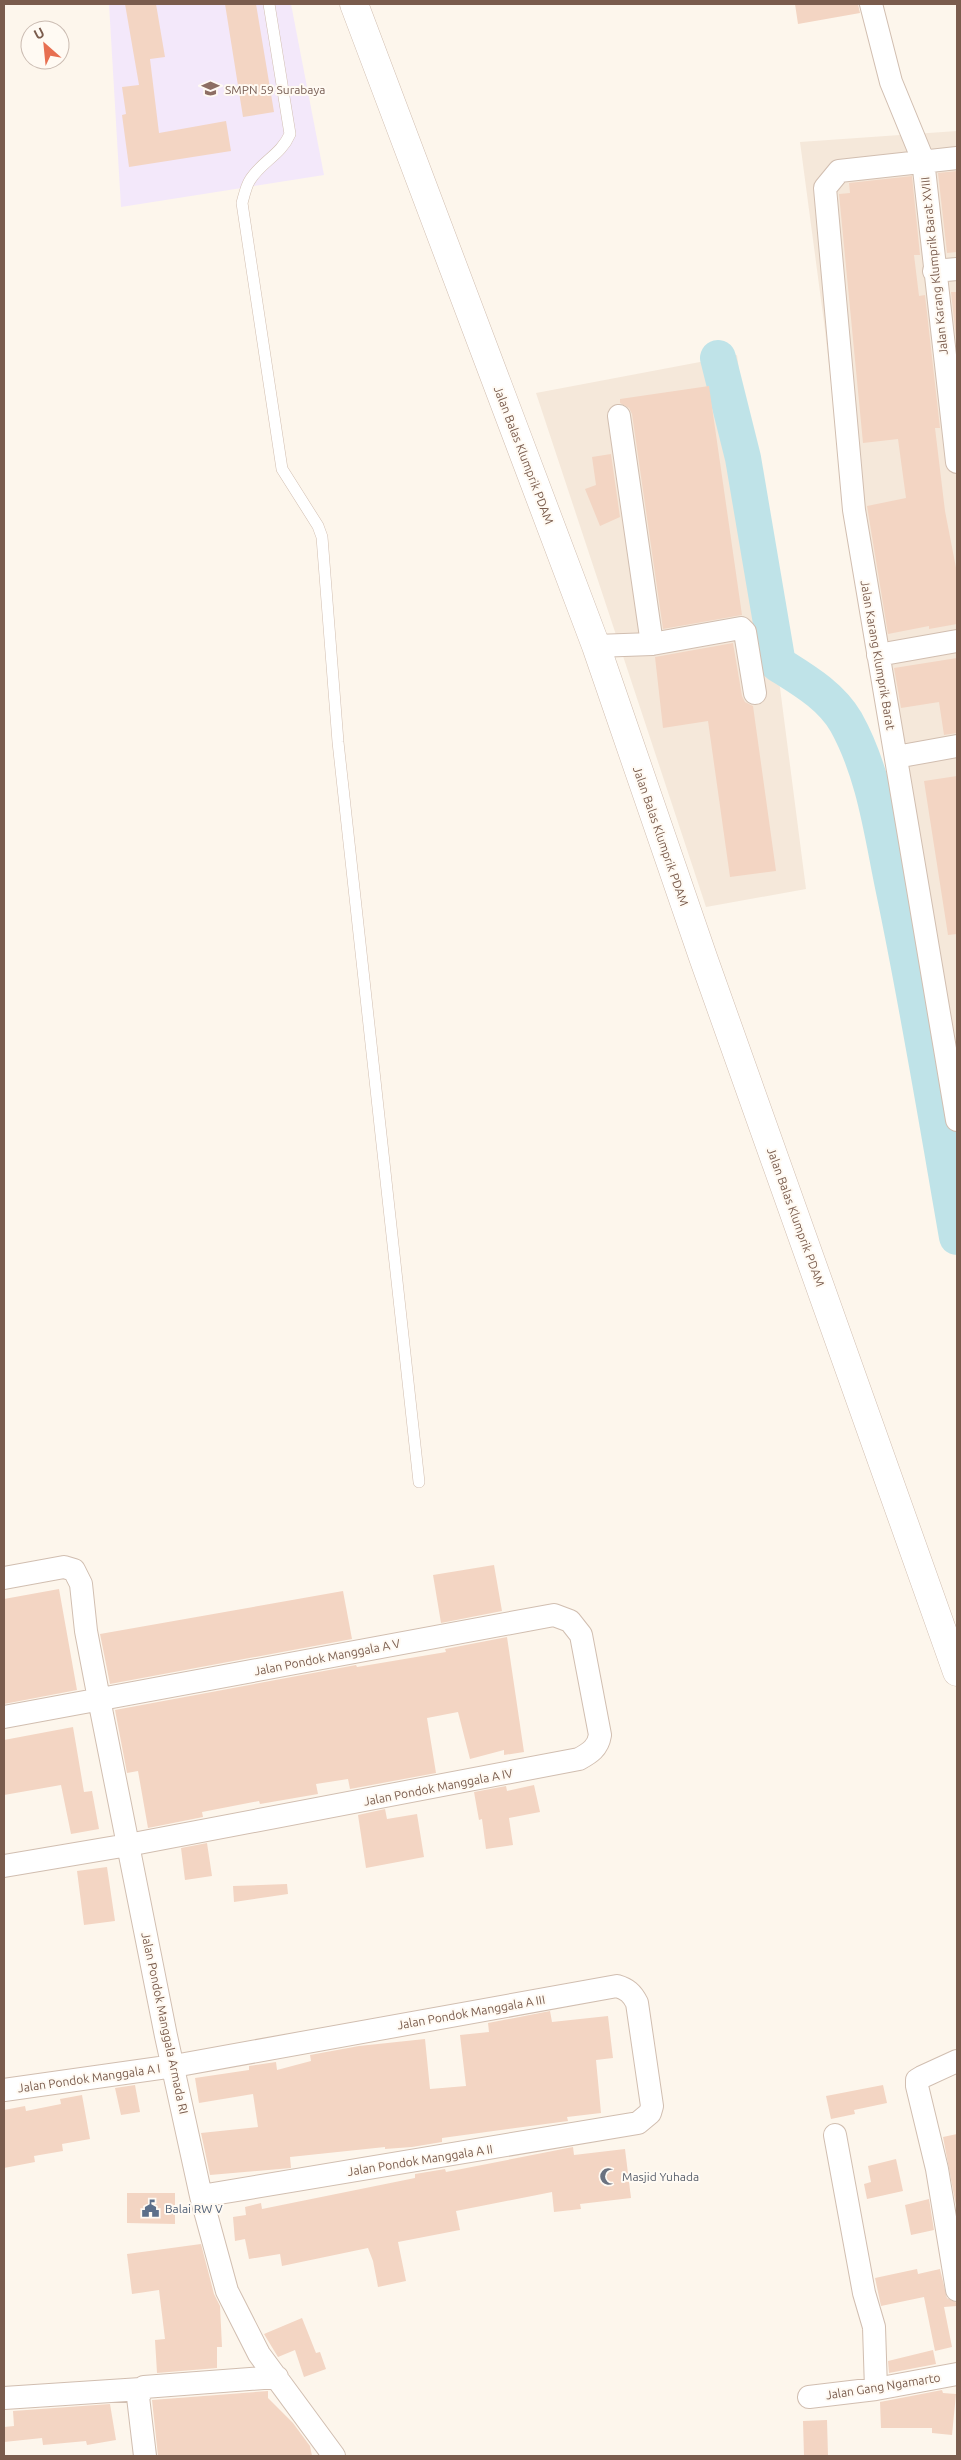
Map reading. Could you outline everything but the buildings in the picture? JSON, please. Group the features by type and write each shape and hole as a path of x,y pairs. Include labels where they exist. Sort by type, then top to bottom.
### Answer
{"street":[{"name":"Jalan Balas Klumprik PDAM","path":"354,4 596,646 704,960 957,1672"},
{"name":"Jalan Karang Klumprik Barat XVIII","path":"871,4 891,82 923,160 957,462"},
{"path":"923,160 957,158"},
{"name":"Jalan Karang Klumprik Barat","path":"923,160 839,171 825,188 854,510 896,757 954,1069 957,1120"},
{"path":"934,271 957,269"},
{"path":"619,416 652,644"},
{"path":"596,646 652,644 741,628 745,632 755,693"},
{"path":"878,655 957,641"},
{"path":"896,757 957,746"},
{"name":"Jalan Pondok Manggala Armada RI","path":"4,1578 64,1567 74,1570 81,1584 86,1631 128,1845 201,2196 227,2291 260,2354 334,2456"},
{"name":"Jalan Pondok Manggala A V","path":"4,1717 554,1615"},
{"name":"Jalan Pondok Manggala A IV","path":"4,1866 128,1845 580,1759 592,1751 599,1743 600,1735 581,1636 570,1621 554,1615"},
{"name":"Jalan Pondok Manggala A III","path":"174,2066 617,1986 626,1989 634,1996 637,2003 652,2106 650,2113 638,2123"},
{"path":"957,2061 917,2080 917,2086 937,2169 957,2290"},
{"name":"Jalan Pondok Manggala A I","path":"4,2090 174,2066"},
{"name":"Jalan Pondok Manggala A II","path":"201,2196 638,2123"},
{"path":"835,2135 864,2293 874,2327 876,2389"},
{"name":"Jalan Gang Ngamarto","path":"810,2397 876,2389 957,2374"},
{"path":"4,2398 141,2389 148,2386 277,2377"},
{"path":"141,2389 138,2398 145,2456"}],"lane":[{"path":"269,4 290,134 284,148 265,163 250,180 242,203 282,469 318,526 322,538 338,742 419,1482"}],"shaded area":[{"name":"SMPN 59 Surabaya","path":"109,4 291,4 324,175 121,207"},
{"path":"957,131 957,1135 851,560 825,330 800,142"},
{"path":"737,355 806,889 706,907 536,393"}],"waterway":[{"path":"718,358 743,458 778,664 815,689 840,712 856,742 871,783 911,977 957,1237"}],"place":[{"name":"SMPN 59 Surabaya","path":"211,89"},
{"name":"Masjid Yuhada","path":"608,2176"},
{"name":"Balai RW V","path":"151,2208"}]}
